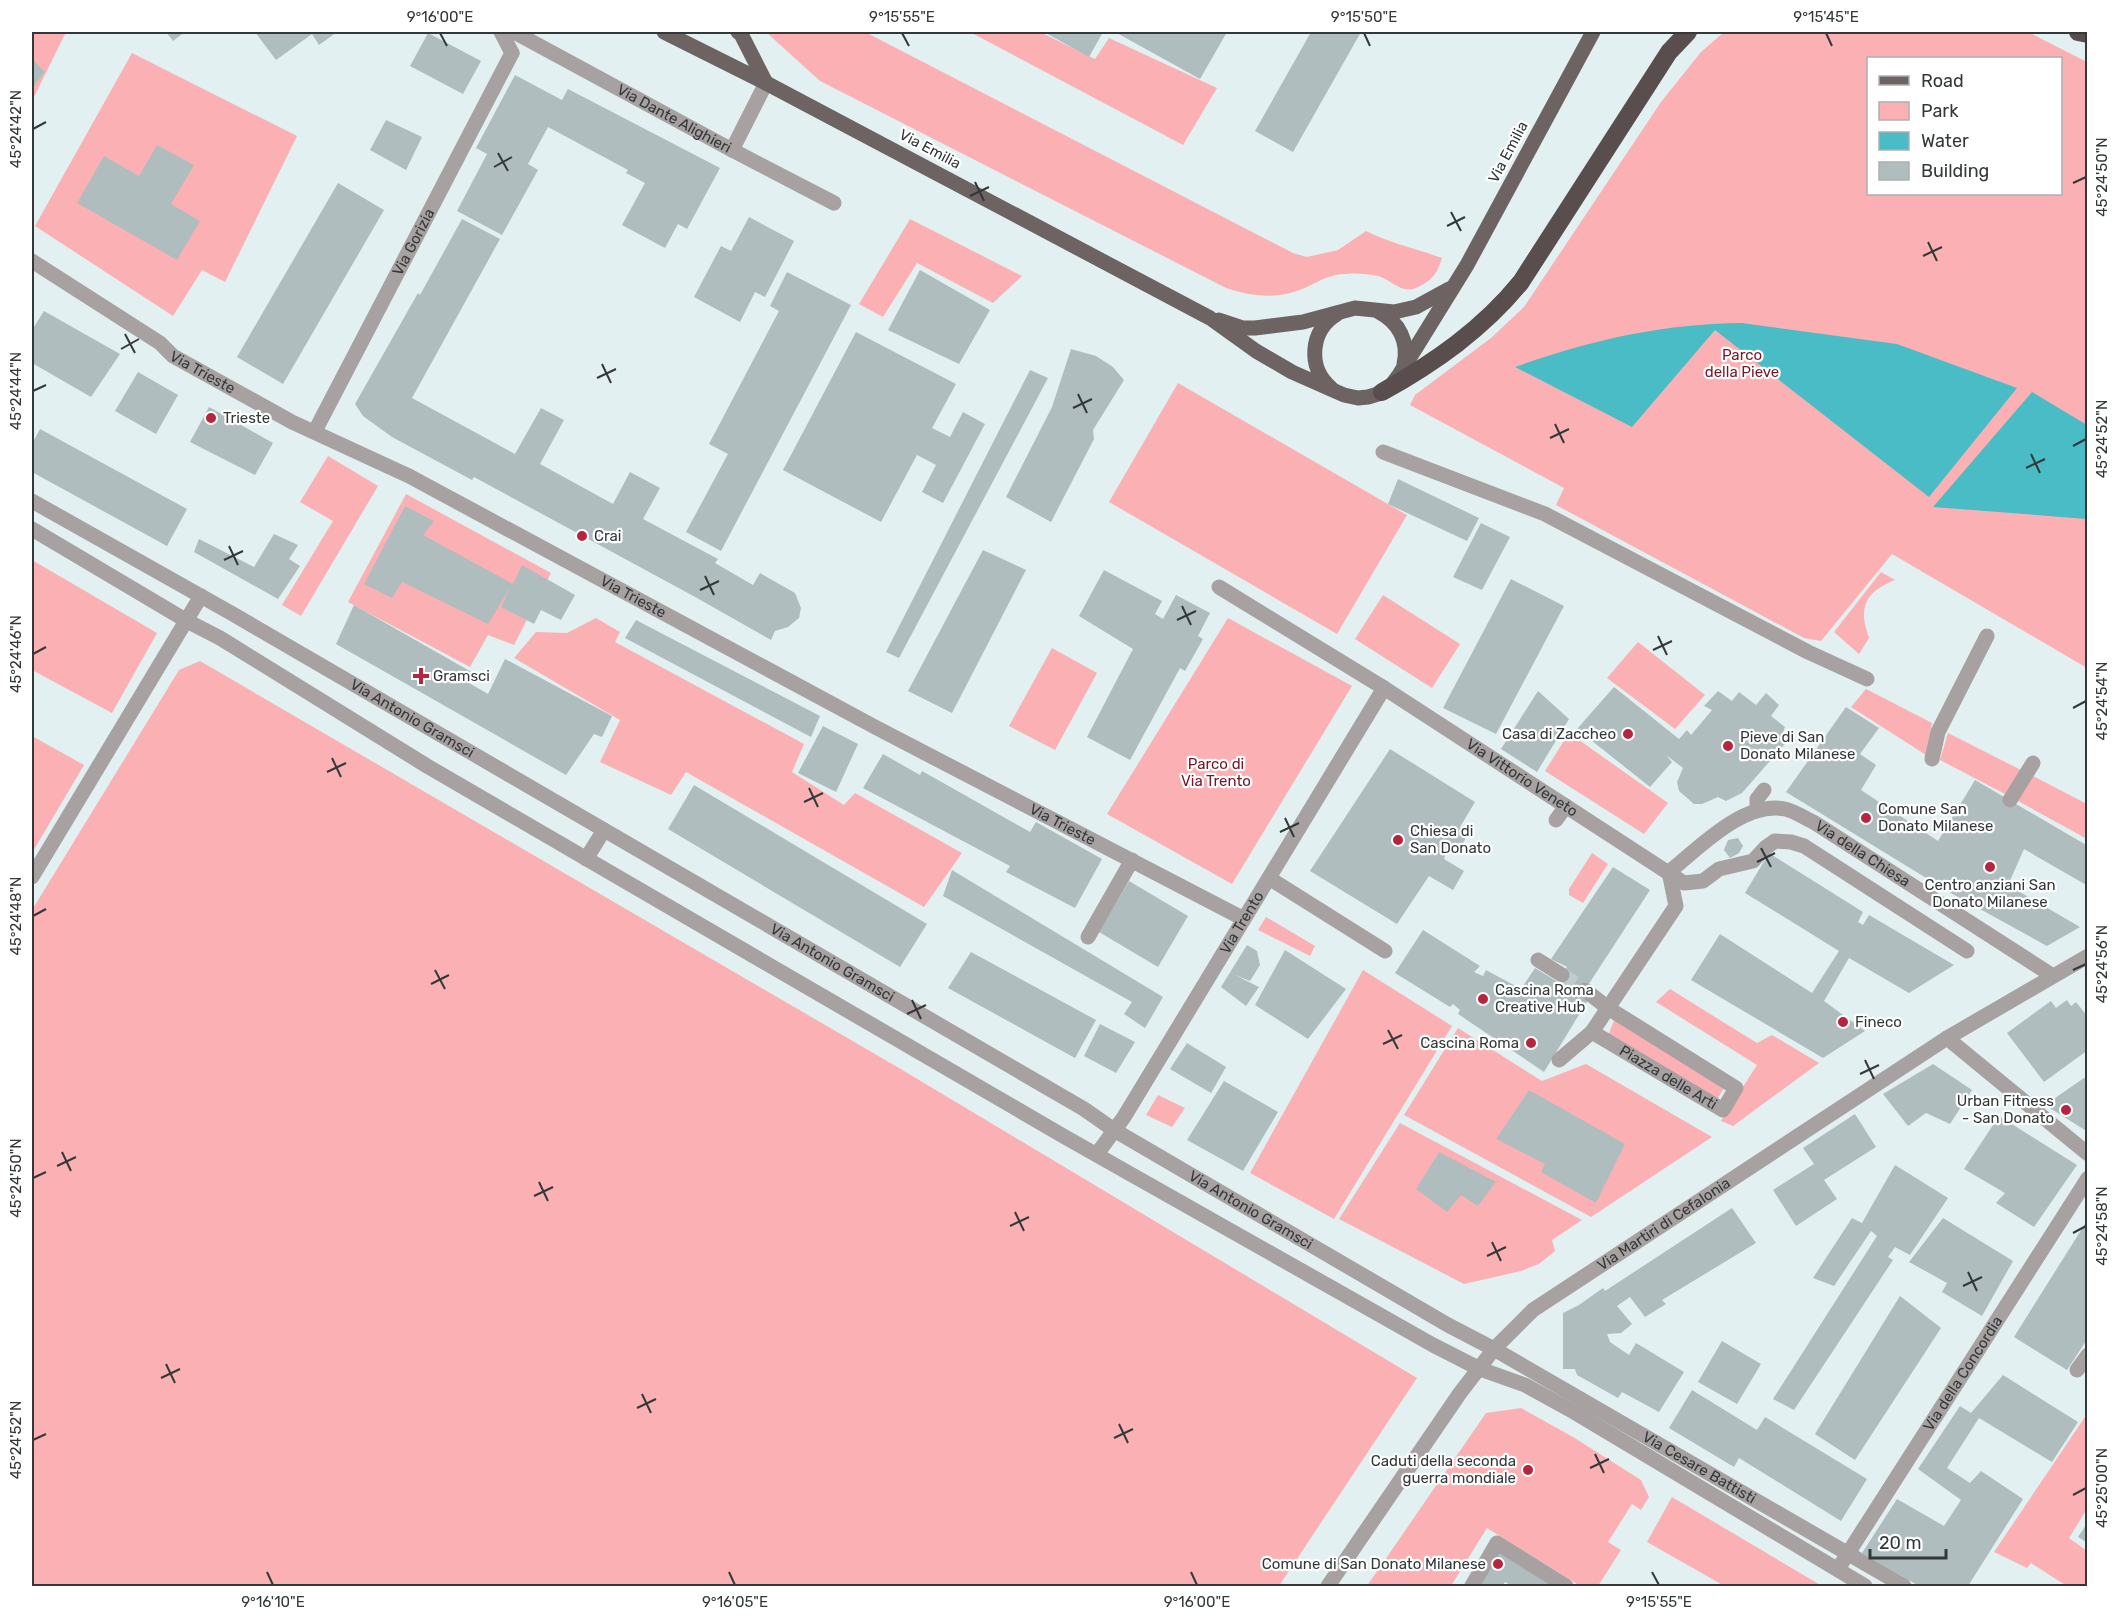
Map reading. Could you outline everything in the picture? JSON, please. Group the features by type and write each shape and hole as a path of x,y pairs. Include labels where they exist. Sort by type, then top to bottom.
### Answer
{"highway":[{"path":"1382,392 1450,349 1481,325 1512,294 1669,52 1688,32"},
{"path":"2078,32 2087,33"}],"main road":[{"name":"Via Emilia","path":"663,32 1210,318 1230,334 1292,372 1341,394 1360,398 1382,392 1399,375 1478,243 1593,32"},
{"path":"738,32 766,84"},
{"name":"Via Emilia","path":"1210,318 1243,328 1255,328 1303,322 1361,307 1386,312 1404,311 1452,287"},
{"path":"1341,394 1328,385 1321,376 1314,350 1318,333 1324,324 1332,316 1345,310"},
{"path":"1376,310 1392,321 1403,337 1405,359 1399,375"}],"street":[{"path":"501,32 512,53 552,52"},
{"name":"Via Dante Alighieri","path":"514,32 834,203"},
{"name":"Via Gorizia","path":"315,431 512,53"},
{"path":"732,150 766,84"},
{"name":"Via Trieste","path":"32,261 160,343 173,356 292,422 409,476 885,732 1244,919"},
{"path":"1383,452 1545,514 1808,652 1867,679"},
{"name":"Via Antonio Gramsci","path":"32,501 604,830 1084,1109 1114,1130 1448,1325 1494,1349"},
{"name":"Via Antonio Gramsci","path":"32,529 230,644 427,766 586,859 1097,1154 1433,1345 1480,1368"},
{"name":"Via Vittorio Veneto","path":"1219,587 1384,688 1684,882 1703,881 1719,869 1753,861 1775,841 1791,842 1804,846 1967,951"},
{"path":"32,877 201,597"},
{"path":"1932,759 1938,732 1987,636"},
{"name":"Via Trento","path":"1097,1154 1124,1117 1384,688"},
{"path":"2010,800 2033,763"},
{"path":"1757,810 1757,799 1764,790"},
{"path":"1556,820 1566,806"},
{"name":"Via della Chiesa","path":"1669,872 1727,825 1757,810 1786,809 1815,823 2053,976"},
{"path":"586,859 604,830"},
{"path":"1088,937 1132,860"},
{"path":"1559,1060 1592,1032 1676,906 1669,872"},
{"path":"1269,878 1385,951"},
{"name":"Via Martiri di Cefalonia","path":"1328,1587 1454,1403 1494,1349 1533,1310 1947,1038 2088,956"},
{"path":"1538,960 1562,975"},
{"path":"1585,990 1608,1008"},
{"name":"Piazza delle Arti","path":"1592,1032 1723,1110 1736,1088 1608,1008"},
{"path":"1947,1038 2088,1154"},
{"name":"Via della Concordia","path":"1838,1569 2088,1178"},
{"name":"Via Cesare Battisti","path":"1494,1349 1904,1587"},
{"path":"2077,1370 2088,1355"},
{"name":"Via Cesare Battisti","path":"1480,1368 1525,1385 1574,1412 1865,1587"},
{"path":"1472,1587 1497,1543 1566,1587"}],"green space":[{"path":"32,32 66,32 32,101"},
{"path":"766,32 865,32 1293,253 1307,257 1338,250 1366,231 1442,258 1440,264 1430,280 1411,289 1401,288 1378,276 1366,274 1340,274 1297,291 1266,296 1226,288 820,81"},
{"path":"970,32 1040,32 1095,59 1109,38 1217,88 1183,145"},
{"name":"Parco della Pieve","path":"1724,32 2028,32 2087,62 2087,668 1892,554 1821,641 1804,638 1556,505 1564,488 1410,405 1415,395 1491,338 1524,307 1661,102 1701,52"},
{"path":"132,53 297,136 225,282 202,270 173,316 35,226"},
{"path":"910,219 1022,276 993,303 917,263 883,317 859,304"},
{"path":"1178,383 1407,515 1337,634 1109,502"},
{"path":"328,456 378,486 301,616 282,605 333,521 300,502"},
{"path":"406,494 551,573 514,645 488,635 470,667 348,602"},
{"path":"32,560 157,633 112,713 32,670"},
{"path":"1881,572 1895,580 1877,590 1867,602 1864,618 1869,638 1859,654 1834,632"},
{"path":"1383,595 1460,644 1432,688 1355,639"},
{"path":"596,618 620,632 615,642 804,744 792,772 844,805 855,793 962,853 924,907 686,772 671,795 600,762 620,720 514,658 536,632 567,633"},
{"name":"Parco di Via Trento","path":"1228,618 1352,686 1232,884 1107,814"},
{"path":"1638,642 1705,695 1675,729 1607,678"},
{"path":"1052,648 1097,673 1055,750 1009,726"},
{"path":"200,661 899,1068 1417,1378 1279,1586 32,1586 32,910 179,670"},
{"path":"1866,689 1932,723 1926,755 1851,707"},
{"path":"1569,733 1668,803 1644,834 1545,771"},
{"path":"1948,733 2021,770 2007,795 1940,760"},
{"path":"32,736 84,765 32,853"},
{"path":"2033,776 2087,804 2087,839 2018,801"},
{"path":"1592,853 1608,864 1583,903 1569,895 1569,889"},
{"path":"1266,917 1315,946 1310,956 1258,930"},
{"path":"1363,970 1452,1026 1334,1219 1250,1173"},
{"path":"1670,989 1757,1043 1772,1035 1819,1063 1733,1126 1721,1121 1757,1065 1656,1002"},
{"path":"1614,1020 1725,1086 1717,1100 1608,1036"},
{"path":"1458,1028 1542,1081 1586,1064 1712,1137 1591,1217 1404,1115"},
{"path":"1158,1095 1185,1108 1172,1127 1146,1115"},
{"path":"1400,1123 1582,1220 1552,1240 1555,1251 1539,1264 1521,1271 1464,1284 1339,1219"},
{"path":"1521,1408 1573,1437 1641,1480 1649,1497 1641,1510 1632,1504 1608,1542 1621,1550 1598,1586 1580,1586 1487,1528 1451,1586 1367,1586 1486,1413"},
{"path":"2087,1414 2087,1509 2069,1538 2087,1551 2087,1586 2067,1586 2031,1563 2027,1568 1994,1552"},
{"path":"1672,1497 1822,1586 1721,1586 1647,1542"}],"water":[{"path":"1742,323 1897,344 2017,388 1929,497 1715,330 1632,427 1515,367 1599,341 1627,335 1683,326"},
{"path":"2032,392 2087,425 2087,519 1933,507"}],"building":[{"path":"166,32 185,32 173,41"},
{"path":"255,32 337,32 319,45 312,34 276,60"},
{"path":"1044,32 1103,32 1089,57"},
{"path":"1115,32 1227,32 1200,79"},
{"path":"1311,32 1361,32 1293,152 1255,131"},
{"path":"428,33 481,61 463,94 410,66"},
{"path":"32,59 45,72 32,88"},
{"path":"515,75 562,100 568,89 720,168 687,229 678,224 665,248 622,225 645,183 626,173 628,170 548,127 528,164 538,170 502,235 457,211 487,154 476,148"},
{"path":"386,120 422,137 406,170 370,150"},
{"path":"157,145 194,165 171,204 200,221 177,260 77,203 104,156 139,176"},
{"path":"338,183 384,210 283,384 237,357"},
{"path":"749,217 794,241 765,297 755,292 740,322 694,297 721,246 731,251"},
{"path":"462,219 500,239 412,398 515,454 541,408 564,420 540,464 613,504 630,472 660,488 643,519 718,559 715,563 753,585 760,573 795,593 801,608 799,618 788,627 775,631 771,640 474,477 472,480 392,437 363,416 355,404"},
{"path":"920,270 990,310 959,364 888,330"},
{"path":"787,272 851,305 721,551 686,532 728,454 709,444 779,311 770,306"},
{"path":"44,311 120,354 91,397 32,363 32,330"},
{"path":"856,332 956,384 932,428 950,437 963,412 985,424 943,503 922,492 936,465 917,455 881,522 783,470"},
{"path":"1071,349 1096,356 1113,367 1124,380 1093,430 1094,439 1051,522 1006,497 1052,407"},
{"path":"1030,370 1048,378 899,658 886,652"},
{"path":"138,372 178,395 156,434 115,411"},
{"path":"209,407 273,443 255,475 190,442"},
{"path":"40,429 187,509 167,546 32,472 32,444"},
{"path":"1398,479 1479,518 1467,541 1388,504"},
{"path":"405,506 434,521 423,535 513,584 522,565 575,595 561,620 541,610 534,624 501,607 511,586 488,624 402,582 392,598 364,584"},
{"path":"1481,523 1510,537 1482,590 1453,577"},
{"path":"274,534 298,545 289,559 300,566 278,599 194,552 199,539 254,567"},
{"path":"983,550 1026,570 952,713 908,691"},
{"path":"1104,570 1162,601 1155,614 1163,619 1176,595 1210,613 1198,636 1203,639 1185,671 1180,668 1130,760 1087,737 1133,649 1079,616"},
{"path":"1511,579 1564,606 1496,734 1443,708"},
{"path":"354,605 475,674 469,683 488,694 505,659 612,716 602,737 594,734 566,775 336,644"},
{"path":"636,620 820,716 811,737 625,638"},
{"name":"Pieve di San Donato Milanese","path":"1614,687 1679,739 1687,730 1691,735 1712,710 1704,706 1718,691 1732,701 1739,692 1756,705 1766,693 1779,705 1771,716 1785,727 1783,732 1790,738 1742,793 1726,801 1718,797 1702,804 1694,804 1679,791 1677,782 1683,768 1666,755 1672,762 1650,787 1577,729"},
{"path":"1538,691 1569,719 1537,772 1501,749"},
{"path":"1846,707 1879,728 1860,754 1876,765 1861,790 1938,841 1975,780 2088,846 2088,886 2024,849 2008,885 2080,927 2047,946 1949,892 1786,792"},
{"path":"823,726 858,744 836,792 798,773"},
{"name":"Chiesa di San Donato","path":"1390,749 1475,802 1460,827 1470,832 1457,852 1448,848 1444,859 1464,871 1453,890 1429,876 1397,924 1310,871"},
{"path":"883,754 920,775 922,771 1030,832 1036,822 1102,859 1075,908 1006,872 1010,866 863,788"},
{"path":"694,785 927,924 900,967 668,829"},
{"path":"1738,838 1743,846 1739,853 1730,858 1724,850 1728,840"},
{"path":"1769,853 1863,912 1858,922 1863,925 1869,915 1954,965 1909,993 1849,958 1824,1001 1865,1031 1823,1058 1691,980 1720,934 1812,993 1839,951 1745,893"},
{"path":"1613,867 1650,890 1581,996 1588,1000 1544,1072 1458,1014 1460,1010 1453,1004 1450,1007 1395,973 1423,930 1480,966 1474,972 1483,976 1486,970 1521,989 1535,968 1558,982 1567,967 1551,959"},
{"path":"952,870 1163,997 1145,1028 1124,1014 1132,1002 943,896"},
{"path":"1129,881 1188,916 1158,967 1099,932"},
{"path":"1247,945 1257,951 1260,965 1250,981 1235,975 1259,987 1246,1006 1221,987"},
{"path":"1285,950 1346,989 1308,1039 1255,1005"},
{"path":"971,952 1096,1020 1075,1058 948,988"},
{"path":"2067,1000 2071,1006 2076,1002 2088,1017 2088,1050 2044,1082 2007,1033 2051,1001 2056,1008"},
{"path":"1100,1024 1135,1042 1116,1073 1084,1056"},
{"path":"1187,1043 1226,1067 1211,1093 1170,1069"},
{"path":"1933,1064 1972,1090 1950,1124 1926,1113 1908,1126 1883,1094"},
{"path":"2084,1078 2088,1080 2088,1132 2045,1105"},
{"path":"1224,1081 1278,1112 1243,1171 1187,1140"},
{"path":"1529,1090 1625,1144 1596,1203 1541,1172 1545,1164 1496,1139"},
{"path":"1855,1114 1876,1147 1824,1180 1837,1199 1796,1226 1773,1190 1814,1164 1803,1148"},
{"path":"1999,1116 2077,1165 2034,1227 1996,1203 2005,1193 1964,1169"},
{"path":"1439,1152 1496,1182 1478,1206 1461,1195 1447,1212 1416,1189"},
{"path":"1895,1165 1948,1198 1910,1255 1895,1247 1888,1257 1893,1260 1794,1410 1773,1399 1877,1236 1871,1231 1834,1286 1813,1278 1852,1218 1862,1223"},
{"path":"1732,1208 1756,1243 1662,1300 1666,1304 1645,1317 1630,1297 1617,1306 1632,1324 1621,1333 1607,1334 1610,1342 1629,1355 1636,1343 1684,1372 1659,1412 1622,1392 1618,1398 1577,1375 1575,1369 1563,1369 1563,1313 1603,1288 1605,1291"},
{"path":"1943,1218 2013,1261 1982,1316 1942,1292 1947,1283 1909,1262"},
{"path":"2088,1219 2088,1338 2067,1370 2014,1337"},
{"path":"1900,1296 1941,1328 1855,1460 1815,1434"},
{"path":"1722,1341 1761,1364 1737,1404 1698,1382"},
{"path":"2003,1375 2078,1422 2052,1462 1979,1418 1947,1468 1970,1483 1981,1471 2023,1499 1968,1586 1919,1586 1862,1553 1897,1499 1944,1526 1961,1500 1918,1469 1960,1406 1971,1413"},
{"path":"1692,1390 1757,1430 1765,1417 1867,1479 1841,1521 1739,1458 1734,1467 1669,1428"},
{"path":"2088,1522 2088,1543 2078,1537"},
{"name":"Comune di San Donato Milanese","path":"1488,1545 1558,1586 1512,1586 1505,1582 1502,1586 1463,1586"}],"tunnel":[{"path":"1562,975 1585,990"}],"place":[{"name":"Trieste","path":"211,418"},
{"name":"Crai","path":"582,536"},
{"name":"Gramsci","path":"421,676"},
{"name":"Casa di Zaccheo","path":"1628,734"},
{"name":"Pieve di San Donato Milanese","path":"1728,746"},
{"name":"Comune San Donato Milanese","path":"1866,818"},
{"name":"Chiesa di San Donato","path":"1398,840"},
{"name":"Centro anziani San Donato Milanese","path":"1990,867"},
{"name":"Cascina Roma Creative Hub","path":"1483,999"},
{"name":"Fineco","path":"1843,1022"},
{"name":"Cascina Roma","path":"1531,1043"},
{"name":"Urban Fitness - San Donato","path":"2066,1110"},
{"name":"Caduti della seconda guerra mondiale","path":"1528,1470"},
{"name":"Comune di San Donato Milanese","path":"1498,1564"}]}
